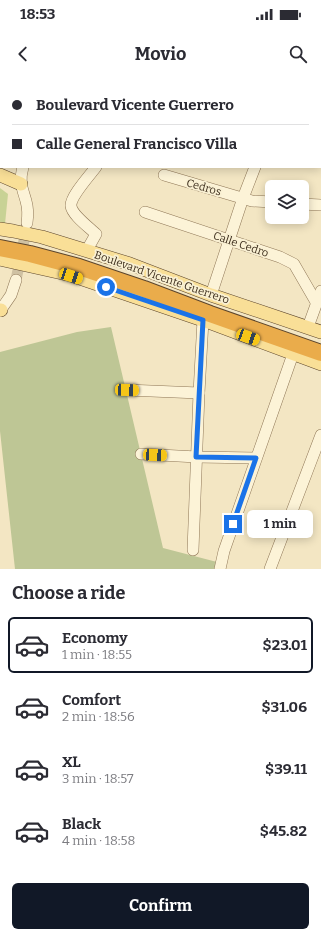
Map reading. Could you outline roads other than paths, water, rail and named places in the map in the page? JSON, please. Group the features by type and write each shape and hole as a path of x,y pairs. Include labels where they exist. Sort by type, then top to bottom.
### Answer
{"highway":[{"name":"Boulevard Vicente Guerrero","path":"0,238 28,242 83,259 321,342"},
{"name":"Boulevard Vicente Guerrero","path":"0,248 79,267 321,353"}],"main road":[{"path":"0,175 21,184"},
{"name":"Boulevard Vicente Guerrero","path":"0,229 42,237 87,250 321,332"},
{"path":"0,259 71,276 203,320 321,364"}],"street":[{"path":"23,168 21,184 28,213 28,223"},
{"path":"87,250 96,234 82,221 71,207 73,198 95,168"},
{"path":"212,294 243,198 255,168"},
{"name":"Cedros","path":"164,175 252,201 265,202"},
{"path":"309,204 321,205"},
{"name":"Calle Cedro","path":"145,212 280,257 294,264 316,302"},
{"path":"0,310 11,295 16,280"},
{"path":"308,327 321,291"},
{"path":"193,550 203,320"},
{"path":"220,569 224,550 293,354"},
{"path":"127,390 199,392"},
{"path":"270,569 321,435"},
{"path":"141,454 256,458"}],"tunnel":[{"path":"16,280 27,226"}]}
